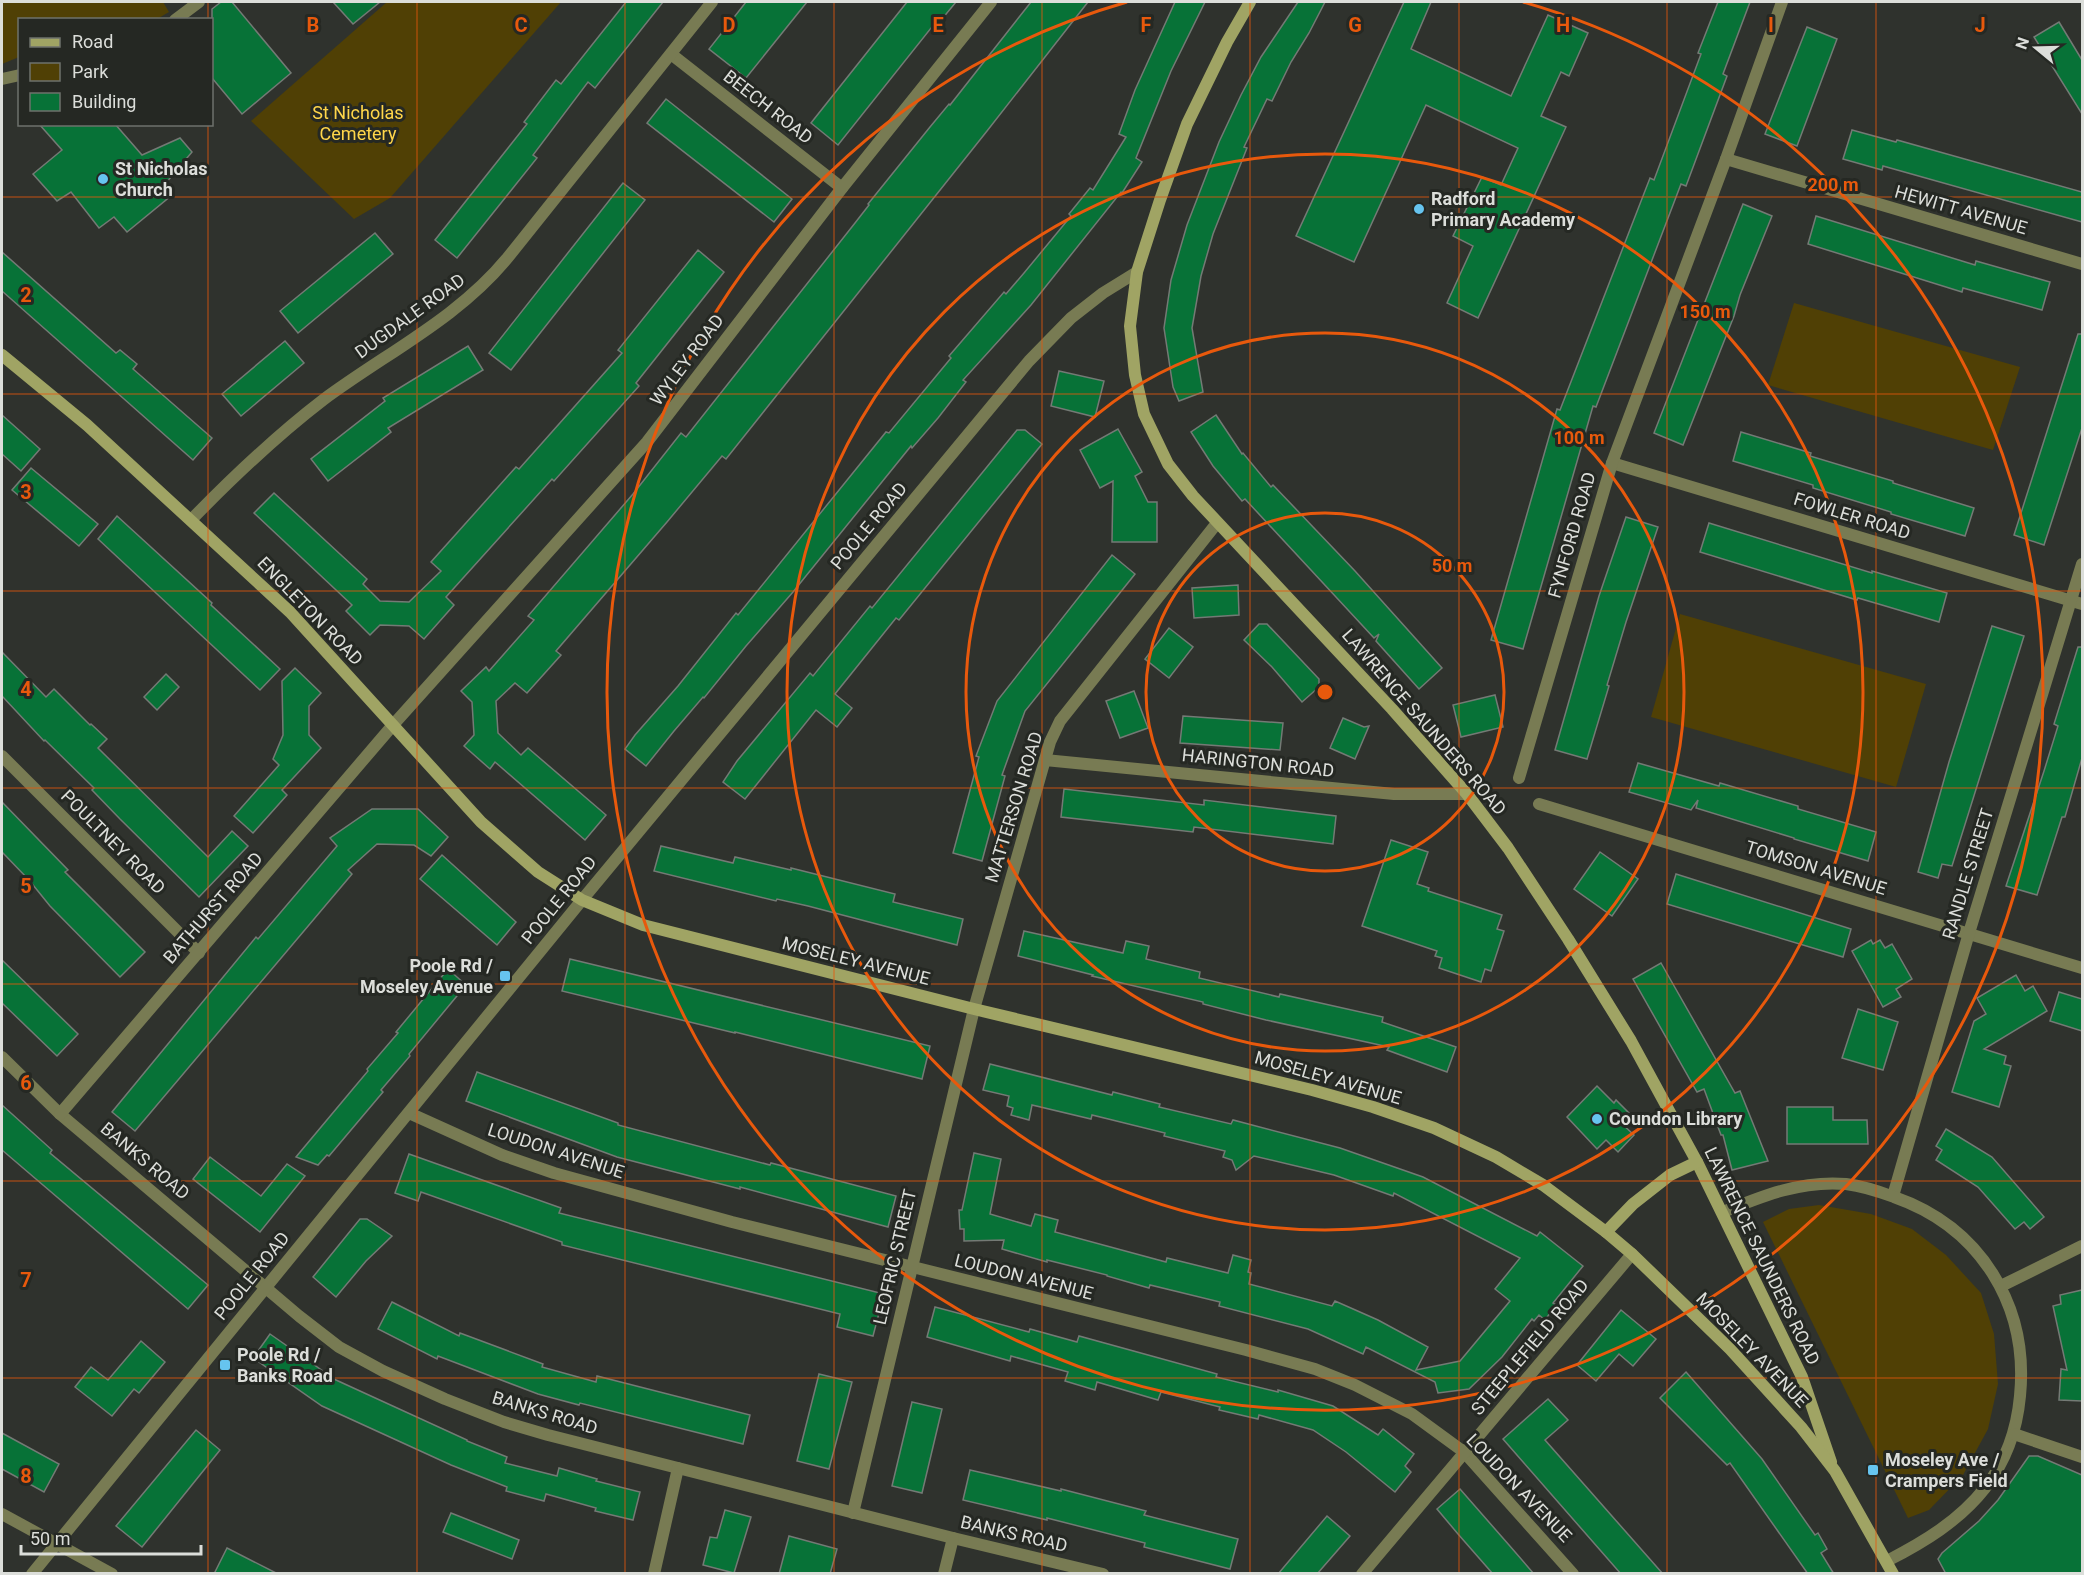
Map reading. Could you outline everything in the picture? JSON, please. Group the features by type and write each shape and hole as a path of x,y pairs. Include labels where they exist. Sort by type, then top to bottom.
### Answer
{"main road":[{"name":"LAWRENCE SAUNDERS ROAD","path":"1250,2 1227,42 1188,124 1137,272 1130,326 1135,375 1144,414 1168,464 1193,496 1392,709 1467,794 1508,848 1568,939 1631,1041 1723,1212 1802,1377 1835,1472"},
{"name":"ENGLETON ROAD","path":"2,355 87,425 290,612 481,822 538,872 582,900"},
{"name":"MOSELEY AVENUE","path":"582,900 643,925 1373,1107 1434,1128 1496,1157 1544,1185 1606,1232 1632,1254 1737,1356 1801,1427 1835,1472 1893,1574"},
{"path":"1606,1232 1633,1204 1670,1175 1697,1162"}],"street":[{"path":"178,18 199,2"},
{"name":"DUGDALE ROAD","path":"192,520 272,443 321,402 448,315 477,291 495,273 712,2"},
{"name":"WYLEY ROAD","path":"393,724 647,442 842,188 991,2"},
{"name":"FYNFORD ROAD","path":"1519,778 1612,463 1782,2"},
{"name":"BEECH ROAD","path":"671,54 842,188"},
{"path":"2,79 18,75"},
{"name":"HEWITT AVENUE","path":"1726,159 2082,264"},
{"name":"POOLE ROAD","path":"32,1574 582,900 1029,361 1071,318 1103,293 1137,272"},
{"name":"FOWLER ROAD","path":"1612,463 2077,602"},
{"name":"MATTERSON ROAD","path":"974,1009 1050,742 1060,721 1217,523"},
{"name":"RANDLE STREET","path":"1893,1196 1969,933 2077,602 2082,564"},
{"name":"BATHURST ROAD","path":"60,1114 393,724"},
{"name":"POULTNEY ROAD","path":"2,756 199,953"},
{"name":"HARINGTON ROAD","path":"1045,760 1394,794 1467,794"},
{"name":"TOMSON AVENUE","path":"1539,804 2082,968"},
{"name":"LEOFRIC STREET","path":"853,1513 974,1009"},
{"name":"BANKS ROAD","path":"2,1057 60,1114 266,1287 339,1347 383,1371 444,1399 504,1422 853,1513 1102,1574"},
{"name":"LOUDON AVENUE","path":"409,1113 491,1151 554,1173 724,1220 1315,1369 1355,1385 1412,1414 1464,1452 1573,1574"},
{"path":"1723,1212 1777,1192 1810,1185 1845,1184 1868,1188 1893,1196 1930,1213 1960,1236 1989,1267 2001,1286 2012,1314 2021,1362 2021,1389 2014,1434 1996,1472 1972,1503 1939,1532 1887,1561"},
{"path":"2001,1286 2082,1246"},
{"name":"STEEPLEFIELD ROAD","path":"1362,1574 1632,1254"},
{"path":"2014,1434 2082,1457"},
{"path":"654,1574 678,1468"},
{"path":"2,1514 112,1574"},
{"path":"944,1574 953,1538"}],"green space":[{"path":"2,2 163,2 169,12 159,18 18,18 18,57 2,64"},
{"name":"St Nicholas Cemetery","path":"387,2 561,2 390,198 354,219 251,121"},
{"path":"1794,303 2020,367 1993,450 1768,385"},
{"path":"1680,614 1926,684 1896,787 1651,717"},
{"path":"1819,1205 1871,1214 1912,1229 1946,1255 1981,1293 1994,1334 1998,1384 1988,1429 1963,1475 1929,1510 1908,1518 1763,1222 1789,1209"}],"building":[{"path":"221,2 232,2 291,73 242,114 213,79 212,9"},
{"path":"333,2 380,2 353,24"},
{"path":"626,2 663,2 595,88 588,82 533,155 537,158 457,258 435,240 527,124 524,122 556,80 561,84"},
{"path":"746,2 807,2 746,78 709,49"},
{"path":"907,2 956,2 933,30 931,28 838,145 811,123"},
{"path":"1031,2 1088,2 726,459 722,456 556,651 561,655 527,693 515,683 496,701 498,733 521,755 528,748 606,815 585,840 495,762 490,769 464,746 474,735 472,702 461,691 486,667 489,671 534,620 528,616 633,494 681,433 686,437 868,204"},
{"path":"1175,2 1205,2 1171,71 1136,158 1142,162 1122,193 1031,305 963,380 966,382 938,418 912,448 911,446 793,592 646,766 625,749 635,735 678,686 736,613 738,615 886,432 889,433 951,358 949,356 1004,292 1006,294 1024,273 1071,216 1069,214 1090,188 1093,190 1126,137 1119,134 1135,90"},
{"path":"1298,2 1325,2 1272,101 1267,99 1244,147 1247,148 1213,234 1201,276 1192,328 1203,392 1179,401 1173,387 1164,328 1171,280 1187,225 1219,142 1241,95 1261,57"},
{"path":"1404,2 1431,2 1411,49 1511,96 1548,15 1588,33 1569,76 1561,72 1541,116 1566,127 1478,318 1447,303 1473,246 1453,236 1482,177 1501,185 1518,148 1426,105 1354,262 1296,236"},
{"path":"1718,2 1750,2 1723,74 1727,76 1686,186 1681,184 1596,407 1593,406 1523,649 1491,640 1557,409 1560,410 1650,178 1654,180"},
{"path":"2059,22 2082,60 2082,114 2034,37"},
{"path":"1807,27 1837,39 1797,146 1765,134"},
{"path":"666,99 792,199 774,222 647,123"},
{"name":"St Nicholas Church","path":"41,126 117,126 142,155 180,138 192,152 165,184 172,195 127,232 114,217 99,228 71,192 57,201 33,174 62,150"},
{"path":"1852,130 1896,142 1897,140 2082,192 2082,222 1883,166 1882,170 1843,159"},
{"path":"623,183 645,200 511,370 489,353"},
{"path":"1743,204 1772,216 1683,445 1654,433"},
{"path":"1816,216 1975,265 1976,261 2050,282 2042,310 1963,288 1962,292 1808,244"},
{"path":"375,233 393,254 298,333 280,311"},
{"path":"698,250 724,272 636,383 639,386 446,597 454,605 424,639 409,626 380,625 370,635 346,611 352,605 254,513 274,493 367,579 363,584 380,601 409,602 441,571 431,562 516,467 519,469 622,353 618,350"},
{"path":"2,252 116,353 120,350 137,364 133,369 212,438 193,460 2,291"},
{"path":"2078,334 2082,334 2082,428 2044,545 2014,535"},
{"path":"285,341 304,363 241,416 222,394"},
{"path":"468,346 483,370 388,428 391,432 328,481 311,459 385,401 383,398"},
{"path":"1059,371 1104,381 1095,417 1051,406"},
{"path":"2,415 40,449 21,471 2,454"},
{"path":"1216,415 1242,454 1271,487 1273,485 1355,571 1442,668 1419,689 1376,641 1379,634 1374,638 1245,499 1242,501 1213,466 1191,432"},
{"path":"1118,429 1142,472 1135,476 1148,502 1157,502 1157,542 1112,542 1113,481 1100,488 1080,450"},
{"path":"1017,430 1025,430 1042,444 899,620 896,618 835,694 852,708 837,727 816,710 745,799 723,782 737,761 810,673 813,676 870,606 872,608"},
{"path":"1741,432 1974,508 1965,536 1891,514 1891,512 1813,488 1813,485 1733,461"},
{"path":"31,468 98,524 79,546 12,490"},
{"path":"117,516 280,669 260,690 98,539"},
{"path":"1626,517 1658,527 1626,622 1587,759 1555,750 1599,596"},
{"path":"1709,523 1872,573 1872,571 1947,593 1939,622 1858,598 1857,600 1700,552"},
{"path":"1112,555 1135,574 1025,711 1002,775 1005,776 982,861 953,853 979,757 976,756 997,701"},
{"path":"1238,585 1239,615 1194,618 1192,588"},
{"path":"1259,624 1267,624 1319,679 1319,687 1302,702 1272,667 1244,640"},
{"path":"1992,626 2024,636 1952,866 1942,864 1938,878 1918,872 1949,762"},
{"path":"1169,628 1193,647 1169,678 1145,659"},
{"path":"2078,647 2082,647 2082,758 2065,817 2062,817 2037,895 2006,886 2058,726 2054,724"},
{"path":"2,652 46,697 54,689 107,739 98,748 208,857 232,831 248,846 199,897 120,819 92,790 94,788 44,741 2,696"},
{"path":"295,668 321,693 309,706 309,735 321,748 282,790 287,795 253,833 234,816 279,765 273,759 283,735 282,681"},
{"path":"166,674 179,687 157,710 144,697"},
{"path":"1134,691 1148,728 1120,738 1106,701"},
{"path":"1495,695 1503,727 1461,737 1453,705"},
{"path":"1183,716 1283,723 1280,750 1180,743"},
{"path":"1343,718 1364,727 1369,726 1355,759 1330,748"},
{"path":"1638,763 1719,786 1720,783 1876,832 1868,861 1696,808 1698,800 1691,810 1629,792"},
{"path":"1064,789 1204,805 1204,800 1336,816 1333,844 1194,827 1193,832 1061,817"},
{"path":"2,802 68,870 65,872 145,952 120,977 50,906 2,852"},
{"path":"372,809 418,809 448,837 431,856 414,845 377,844 348,870 352,874 135,1131 112,1112 256,937 258,939 337,846 330,838"},
{"path":"1391,840 1428,852 1417,884 1429,888 1428,891 1502,915 1497,929 1504,931 1491,971 1485,969 1481,982 1439,968 1442,958 1435,956 1437,951 1362,926"},
{"path":"661,846 733,863 735,857 791,870 791,868 895,894 893,902 963,919 957,945 808,906 777,899 776,901 654,871"},
{"path":"1600,852 1638,879 1612,916 1574,889"},
{"path":"442,855 516,922 497,945 420,879"},
{"path":"1676,874 1851,929 1843,957 1667,904"},
{"path":"1024,931 1123,953 1126,941 1149,946 1146,959 1200,972 1199,978 1279,997 1280,994 1383,1017 1382,1022 1456,1047 1447,1072 1387,1050 1389,1047 1266,1020 1018,956"},
{"path":"1871,940 1873,944 1880,940 1885,948 1892,944 1912,979 1896,989 1901,997 1883,1007 1852,951"},
{"path":"570,959 930,1046 922,1079 562,991"},
{"path":"2,960 78,1034 57,1056 2,1003"},
{"path":"1661,963 1735,1093 1740,1091 1768,1161 1732,1170 1723,1135 1721,1135 1704,1089 1697,1092 1633,979"},
{"path":"448,969 466,985 381,1090 383,1092 329,1156 327,1155 318,1165 296,1157 368,1071 367,1069 398,1033 396,1032"},
{"path":"2016,975 2025,991 2033,986 2047,1011 1984,1049 2006,1056 2004,1064 2011,1066 1999,1107 1952,1092 1974,1021 1986,1014 1977,998"},
{"path":"2059,992 2082,999 2082,1031 2050,1021"},
{"path":"1858,1009 1898,1022 1883,1070 1842,1058"},
{"path":"990,1064 1112,1095 1113,1092 1160,1104 1159,1107 1231,1124 1233,1120 1340,1148 1423,1177 1537,1236 1540,1232 1583,1266 1553,1303 1556,1305 1545,1320 1539,1315 1534,1321 1532,1319 1502,1357 1469,1389 1438,1393 1435,1382 1366,1347 1363,1354 1308,1329 1219,1306 1220,1302 1150,1285 1149,1288 1002,1249 1004,1240 964,1241 964,1229 960,1229 959,1210 962,1210 974,1153 1001,1159 990,1214 1031,1226 1035,1214 1058,1220 1055,1232 1166,1262 1167,1258 1228,1273 1233,1255 1251,1260 1248,1272 1251,1273 1249,1284 1332,1306 1335,1301 1378,1320 1428,1347 1416,1370 1460,1361 1510,1301 1495,1289 1520,1258 1394,1193 1393,1196 1334,1175 1254,1156 1236,1170 1232,1160 1223,1157 1225,1151 1092,1115 1091,1119 1032,1105 1029,1120 1011,1115 1013,1108 1007,1106 1009,1096 983,1090"},
{"path":"477,1072 618,1123 618,1125 896,1196 888,1227 617,1157 466,1101"},
{"name":"Coundon Library","path":"1597,1086 1614,1103 1616,1100 1630,1114 1621,1123 1634,1135 1618,1152 1606,1140 1597,1149 1567,1117"},
{"path":"2,1105 52,1150 50,1153 208,1285 188,1309 2,1150"},
{"path":"1787,1107 1833,1107 1833,1120 1867,1120 1868,1144 1787,1144"},
{"path":"1946,1129 1992,1157 2044,1217 2030,1229 2024,1222 2015,1229 1978,1187 1936,1160 1942,1150 1936,1146"},
{"path":"409,1154 561,1208 559,1213 884,1294 873,1336 837,1327 840,1314 562,1245 562,1242 421,1192 418,1201 395,1193"},
{"path":"210,1157 261,1196 287,1164 305,1176 260,1232 193,1179"},
{"path":"360,1219 367,1219 392,1236 366,1261 336,1297 313,1277"},
{"path":"2082,1290 2082,1401 2059,1400 2061,1369 2067,1370 2053,1306 2061,1304 2060,1295"},
{"path":"392,1302 459,1336 460,1333 543,1364 542,1367 596,1382 597,1376 750,1415 743,1444 538,1394 438,1356 437,1359 378,1329"},
{"path":"935,1307 1077,1342 1079,1336 1217,1374 1216,1377 1278,1392 1278,1390 1333,1406 1378,1435 1383,1429 1414,1454 1405,1466 1411,1472 1395,1492 1346,1452 1313,1430 1259,1415 1258,1419 1219,1410 1220,1407 1161,1392 1158,1400 1097,1382 1095,1390 1065,1381 1068,1372 1011,1356 1010,1361 927,1337"},
{"path":"1621,1310 1656,1339 1633,1366 1619,1354 1596,1381 1577,1365"},
{"path":"270,1334 336,1380 467,1441 507,1457 505,1463 557,1476 559,1468 597,1479 596,1481 640,1492 633,1520 595,1511 596,1508 546,1494 544,1501 506,1491 507,1487 451,1465 322,1406 253,1358"},
{"path":"141,1341 165,1362 139,1393 134,1389 112,1416 75,1387 91,1367 108,1380"},
{"path":"1686,1372 1762,1459 1815,1535 1818,1533 1827,1549 1821,1553 1834,1574 1808,1574 1730,1463 1727,1465 1660,1398"},
{"path":"819,1374 852,1382 829,1469 797,1461"},
{"path":"1548,1399 1568,1420 1545,1440 1663,1574 1621,1574 1503,1439"},
{"path":"912,1402 942,1409 922,1493 892,1486"},
{"path":"196,1430 220,1450 142,1547 116,1526"},
{"path":"2,1433 59,1464 44,1492 2,1469"},
{"path":"2029,1456 2038,1456 2082,1475 2082,1574 1946,1574 1938,1559 1942,1553 1979,1521 1998,1500"},
{"path":"970,1470 1061,1491 1061,1489 1146,1511 1144,1515 1238,1539 1230,1569 1144,1547 1145,1543 963,1500"},
{"path":"1460,1489 1534,1574 1493,1574 1458,1534 1437,1509"},
{"path":"725,1510 751,1517 734,1573 703,1565 710,1537 717,1538"},
{"path":"451,1513 519,1540 512,1559 443,1532"},
{"path":"1327,1516 1350,1536 1317,1574 1278,1574"},
{"path":"789,1536 837,1549 830,1574 779,1574"},
{"path":"227,1548 278,1574 214,1574"}],"place":[{"name":"St Nicholas Church","path":"103,179"},
{"name":"Radford Primary Academy","path":"1419,209"},
{"name":"Poole Rd / Moseley Avenue","path":"505,976"},
{"name":"Coundon Library","path":"1597,1119"},
{"name":"Poole Rd / Banks Road","path":"225,1365"},
{"name":"Moseley Ave / Crampers Field","path":"1873,1470"}]}
